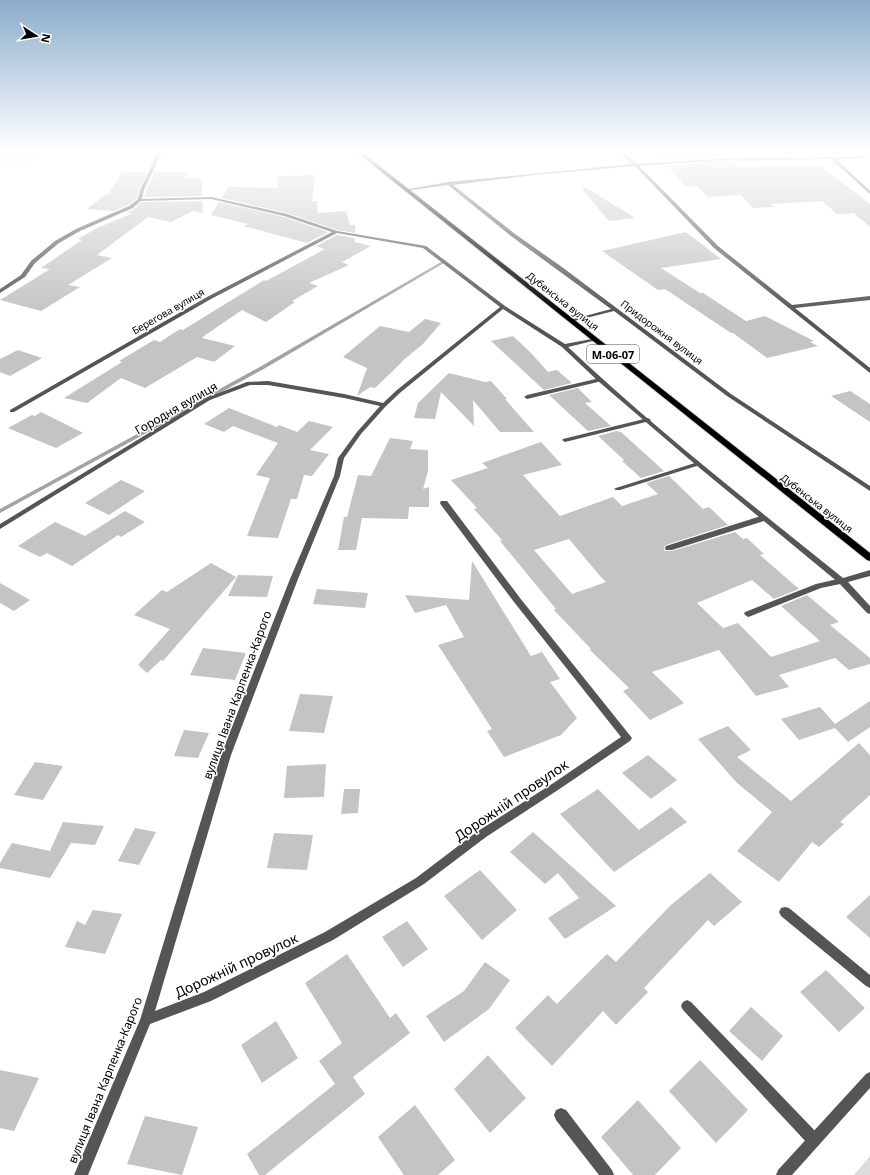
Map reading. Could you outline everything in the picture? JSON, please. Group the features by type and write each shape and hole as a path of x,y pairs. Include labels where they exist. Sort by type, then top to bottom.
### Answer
{"main road":[{"name":"Дубенська вулиця","path":"424,205 869,556"}],"street":[{"path":"0,291 23,276 33,262 57,242 78,230 134,205"},
{"path":"243,205 285,214 336,232 424,247 432,252 502,307 564,346 600,380 698,464 842,581 870,611"},
{"name":"Придорожня вулиця","path":"474,205 513,236 615,309 729,395 870,489"},
{"path":"675,205 716,247 792,306 870,371"},
{"name":"Берегова вулиця","path":"12,411 209,298 336,232"},
{"path":"792,306 870,298"},
{"name":"вулиця Івана Карпенка-Карого","path":"81,1175 146,1020 226,755 294,579 338,476 341,458 359,433 384,405 502,307"},
{"path":"572,321 615,309"},
{"path":"564,346 595,339"},
{"path":"527,397 600,380"},
{"name":"Городня вулиця","path":"0,527 208,399 249,383 268,382 384,405"},
{"path":"565,440 648,420"},
{"path":"618,489 698,464"},
{"name":"Дорожній провулок","path":"146,1020 207,997 329,936 420,881 482,834 627,738 517,600 444,503"},
{"path":"669,548 764,518"},
{"path":"748,614 819,586 870,574"},
{"path":"785,912 870,982"},
{"path":"687,1006 814,1140"},
{"path":"783,1175 870,1078"},
{"path":"561,1115 607,1175"}],"shaded area":[{"path":"870,1156 870,1175 854,1175"}],"building":[{"path":"92,205 128,205 113,211 87,209"},
{"path":"139,205 202,205 203,213 193,211 171,222 148,217 97,255 112,258 68,285 80,287 41,311 0,300 50,269 41,268 82,240 78,239 97,228 133,213 126,213"},
{"path":"217,205 231,205 284,217 328,232 307,243 244,226 248,224 211,215"},
{"path":"252,205 317,205 318,213 346,211 350,225 355,225 355,233 337,230 287,213"},
{"path":"595,205 614,205 635,218 609,221"},
{"path":"750,205 771,205 774,207 753,208"},
{"path":"826,205 870,205 870,227 854,213 837,214"},
{"path":"686,232 721,259 661,268 746,321 765,316 814,341 810,342 818,346 767,358 733,333 665,289 658,290 602,251"},
{"path":"337,235 355,238 355,242 371,246 342,262 349,265 309,283 318,286 292,301 295,302 266,322 242,310 204,336 202,338 235,346 214,362 197,357 145,388 121,378 87,403 64,398 122,362 119,361 154,340 160,342 180,329 183,330 264,280 266,281 325,249 316,246"},
{"path":"425,319 441,323 423,344 401,362 403,361 375,388 370,387 357,396 367,368 343,357 380,326 409,332"},
{"path":"513,336 548,372 557,370 572,383 544,390 491,341"},
{"path":"18,350 42,358 10,376 0,372 0,359"},
{"path":"449,373 485,382 491,381 534,432 500,432 473,400 474,426 441,392 435,419 414,418 418,403"},
{"path":"578,388 592,402 585,403 611,426 588,431 549,395"},
{"path":"850,391 870,404 870,422 831,396"},
{"path":"229,408 277,427 279,425 297,432 309,421 333,427 310,450 329,454 312,476 304,475 297,499 291,499 278,538 247,536 270,478 256,475 278,443 233,426 224,432 204,424"},
{"path":"41,412 83,433 56,448 8,428 32,415 35,416"},
{"path":"616,431 621,432 664,471 641,478 598,436"},
{"path":"390,438 413,441 410,449 428,450 428,471 423,489 429,487 429,507 409,507 408,519 362,518 356,550 338,550 344,517 347,517 358,475 371,476"},
{"path":"541,442 562,465 523,475 560,516 613,497 622,506 658,494 646,483 669,476 703,509 709,507 728,525 666,545 664,547 665,551 672,551 735,532 743,539 747,538 764,554 760,555 799,589 774,599 752,580 697,603 723,628 738,623 771,657 820,641 781,606 807,595 839,622 830,625 870,658 870,664 849,670 835,658 779,675 789,687 756,696 719,650 652,672 684,703 650,720 623,691 629,688 590,650 591,649 554,610 556,609 500,541 502,540 474,509 477,508 451,480 488,468 482,463","holes":["569,539 606,582 572,594 534,550"]},
{"path":"121,480 145,491 109,515 85,503"},
{"path":"125,511 145,522 121,537 118,535 72,566 47,553 40,557 18,546 55,522 85,536"},
{"path":"472,561 531,656 542,652 560,679 550,682 577,718 561,735 504,757 487,731 492,729 438,645 464,637 446,605 415,613 405,595 469,600"},
{"path":"211,563 236,577 163,661 161,660 147,673 138,665 170,629 134,615 162,590 167,592"},
{"path":"238,575 273,576 267,597 228,596"},
{"path":"0,583 30,600 14,611 0,603"},
{"path":"317,589 368,593 365,608 313,604"},
{"path":"203,648 246,653 235,680 190,675"},
{"path":"300,694 333,696 324,733 289,731"},
{"path":"870,701 870,727 848,742 835,728 799,740 781,719 820,707 835,724"},
{"path":"728,726 751,750 737,757 791,801 859,743 870,755 870,795 840,822 844,824 819,847 812,842 779,882 737,851 772,812 737,783 698,739"},
{"path":"184,730 209,733 198,758 174,756"},
{"path":"648,755 677,780 651,799 622,773"},
{"path":"35,762 63,766 43,800 14,795"},
{"path":"326,764 324,797 284,798 287,766"},
{"path":"344,789 360,789 358,813 341,814"},
{"path":"598,789 639,830 671,807 687,822 614,872 560,814"},
{"path":"63,822 104,826 95,845 71,843 50,878 0,868 0,863 12,843 50,851"},
{"path":"135,828 156,832 139,865 118,861"},
{"path":"533,832 616,906 565,939 548,918 579,898 558,873 545,884 510,852"},
{"path":"274,833 313,835 307,870 267,868"},
{"path":"480,870 517,910 482,940 444,896"},
{"path":"710,873 742,902 714,926 708,920 644,988 648,992 616,1025 603,1011 552,1066 515,1028 548,995 557,1004 607,954 616,962 671,905"},
{"path":"870,895 870,938 846,917"},
{"path":"93,910 122,914 105,954 65,947 77,921 85,925"},
{"path":"407,921 428,949 403,967 382,937"},
{"path":"347,954 390,1018 396,1013 410,1033 353,1077 365,1094 265,1175 259,1175 247,1154 335,1084 319,1061 342,1043 305,983"},
{"path":"485,962 510,980 489,1009 444,1042 426,1016 464,991"},
{"path":"826,970 865,1008 839,1032 800,992"},
{"path":"751,1007 783,1036 762,1061 729,1031"},
{"path":"276,1021 298,1058 262,1083 241,1045"},
{"path":"488,1055 526,1098 490,1133 454,1089"},
{"path":"700,1060 748,1110 716,1143 669,1091"},
{"path":"0,1070 39,1078 14,1131 0,1128"},
{"path":"638,1100 681,1148 655,1175 633,1175 601,1137"},
{"path":"415,1105 455,1160 438,1175 404,1175 378,1137"},
{"path":"145,1116 198,1127 182,1175 127,1164"}],"waterway":[{"path":"0,511 260,369 442,263"}]}
